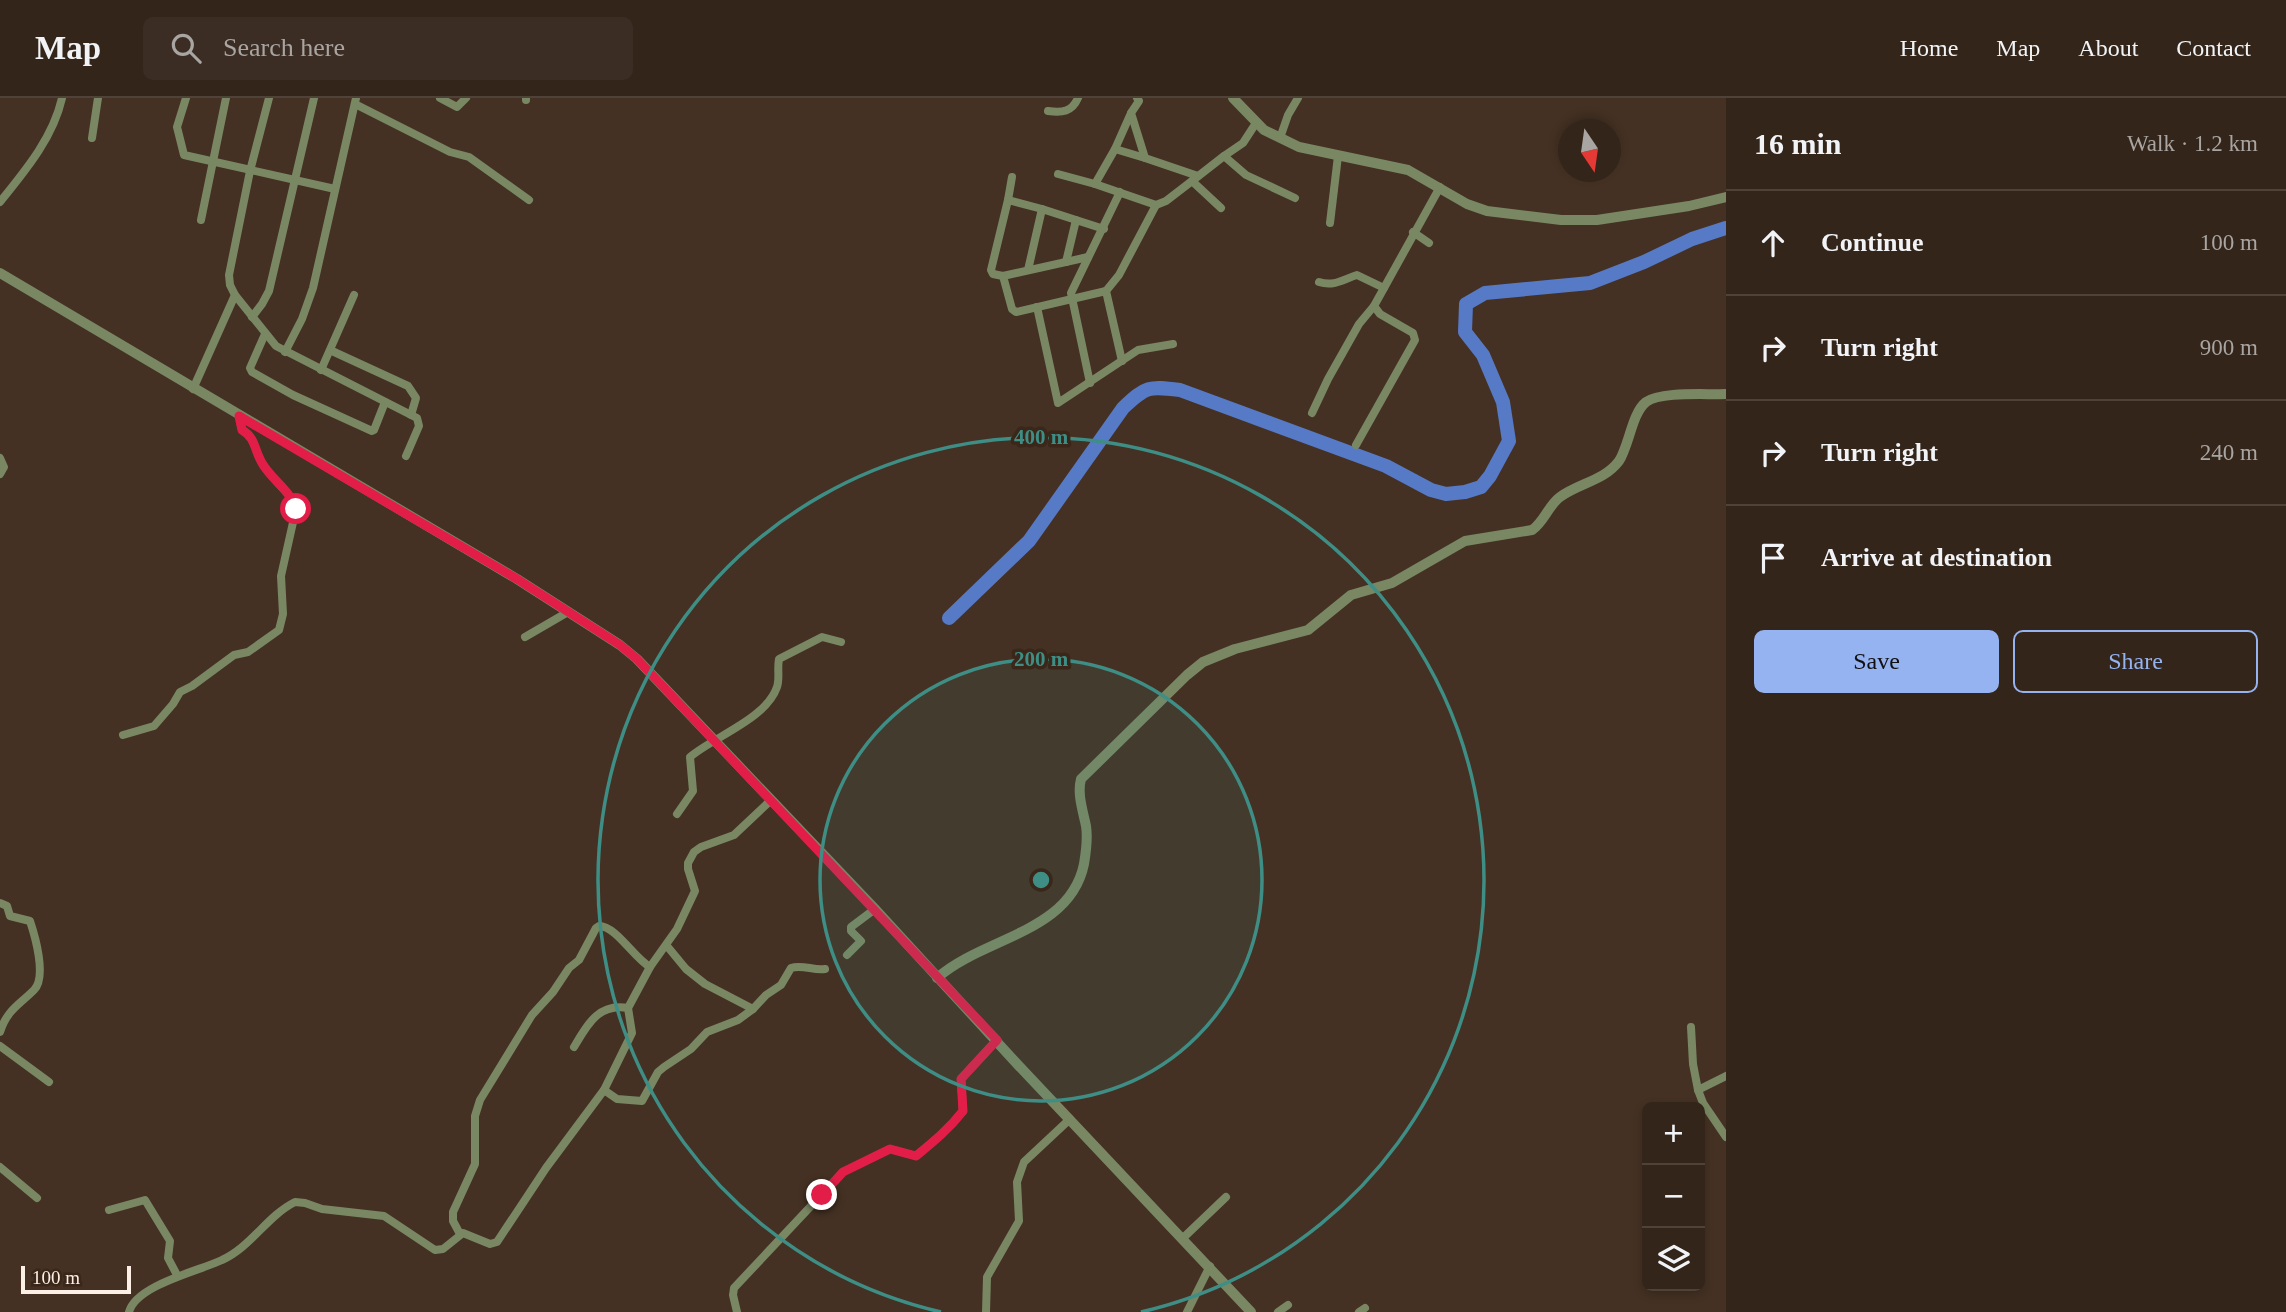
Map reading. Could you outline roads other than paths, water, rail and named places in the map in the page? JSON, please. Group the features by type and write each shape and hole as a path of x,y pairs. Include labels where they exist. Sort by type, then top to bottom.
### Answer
{"street":[{"path":"0,202 43,144 58,114 62,98"},
{"path":"92,138 98,98"},
{"path":"186,98 177,127 184,155 335,189"},
{"path":"201,220 226,98"},
{"path":"269,98 250,171 229,275 230,285 276,346 412,413 419,426 406,456"},
{"path":"252,317 269,291 314,98"},
{"path":"440,98 457,107 466,98"},
{"path":"1048,111 1058,113 1069,110 1074,107 1077,98"},
{"path":"1094,184 1139,101 1137,98"},
{"path":"1233,98 1256,123 1299,147 1408,170 1468,204 1488,211 1561,220 1597,220 1689,206 1726,197"},
{"path":"1280,138 1287,115 1298,98"},
{"path":"285,352 302,319 313,288 355,101 450,152 469,157 529,200"},
{"path":"1131,113 1145,158"},
{"path":"1003,276 1014,311 1106,290 1119,275 1156,205 1166,201 1243,143 1256,123"},
{"path":"1115,149 1195,178 1220,208"},
{"path":"1224,156 1246,175 1295,198"},
{"path":"1330,223 1338,156"},
{"path":"1058,174 1156,205"},
{"path":"1013,177 991,270 993,274 1003,276 1088,257"},
{"path":"1312,413 1321,391 1359,324 1374,306 1440,187"},
{"path":"1090,383 1070,298 1120,192"},
{"path":"1008,200 1104,229"},
{"path":"1028,270 1042,209"},
{"path":"1066,262 1076,220"},
{"path":"1413,232 1429,243"},
{"path":"0,273 517,579 620,645 637,659 875,909 1251,1312"},
{"path":"1320,282 1328,284 1346,281 1357,275 1384,288"},
{"path":"1106,290 1122,361"},
{"path":"193,389 235,295"},
{"path":"321,370 332,351 354,295"},
{"path":"1356,445 1415,340 1413,333 1380,314 1374,306"},
{"path":"1037,307 1058,403 1138,350 1173,344"},
{"path":"265,334 250,365 252,372 293,395 372,431 385,402"},
{"path":"332,351 408,386 416,396 412,413"},
{"path":"937,978 962,959 1041,922 1059,909 1070,896 1079,880 1085,857 1086,832 1081,779 1196,666 1235,649 1308,630 1351,595 1399,580 1465,541 1532,530 1562,496 1597,479 1614,467 1625,452 1638,415 1646,402 1665,396 1726,394"},
{"path":"123,734 154,726 180,692 234,655 248,652 269,639 281,623 282,576 296,509 293,500 262,463 253,440 242,430 239,416"},
{"path":"0,458 4,467 0,474"},
{"path":"525,637 568,612"},
{"path":"677,814 693,790 690,757 769,702 776,688 779,659 822,637 841,642"},
{"path":"129,1312 137,1299 177,1275 232,1255 264,1225 295,1202 322,1209 384,1216 435,1250 443,1249 460,1234 466,1233 490,1244 496,1242 546,1168 604,1090 632,1034 628,1008 650,967 667,946 695,891 688,869 694,852 734,835 770,801"},
{"path":"0,903 7,906 10,916 30,921 40,961 36,988 6,1016 0,1032"},
{"path":"847,955 861,943 851,928 875,909"},
{"path":"460,1234 453,1221 453,1212 475,1164 475,1115 480,1100 532,1015 553,992 569,968 579,960 599,926 607,927 640,961 650,967"},
{"path":"667,946 686,969 705,984 753,1009"},
{"path":"604,1090 617,1100 642,1101 657,1072 691,1049 707,1032 738,1020 753,1009 766,995 781,985 791,968 799,966 816,971 825,969"},
{"path":"574,1046 591,1019 600,1012 618,1006 628,1008"},
{"path":"1691,1027 1698,1090 1703,1103 1726,1137"},
{"path":"737,1312 734,1289 843,1172 890,1149 916,1156 951,1127 963,1111 961,1079 997,1040"},
{"path":"0,1045 49,1082"},
{"path":"1698,1090 1726,1076"},
{"path":"986,1312 987,1277 1018,1221 1017,1182 1020,1169 1024,1162 1070,1119"},
{"path":"0,1167 37,1198"},
{"path":"1182,1239 1226,1197"},
{"path":"109,1210 145,1200 170,1241 168,1258 177,1275"},
{"path":"1187,1312 1210,1266"},
{"path":"1278,1312 1288,1305"}],"waterway":[{"path":"949,618 1029,541 1123,408 1148,389 1180,390 1386,466 1431,490 1446,494 1481,487 1509,441 1503,402 1483,355 1465,332 1466,304 1485,293 1590,283 1644,262 1692,239 1726,228"}]}
